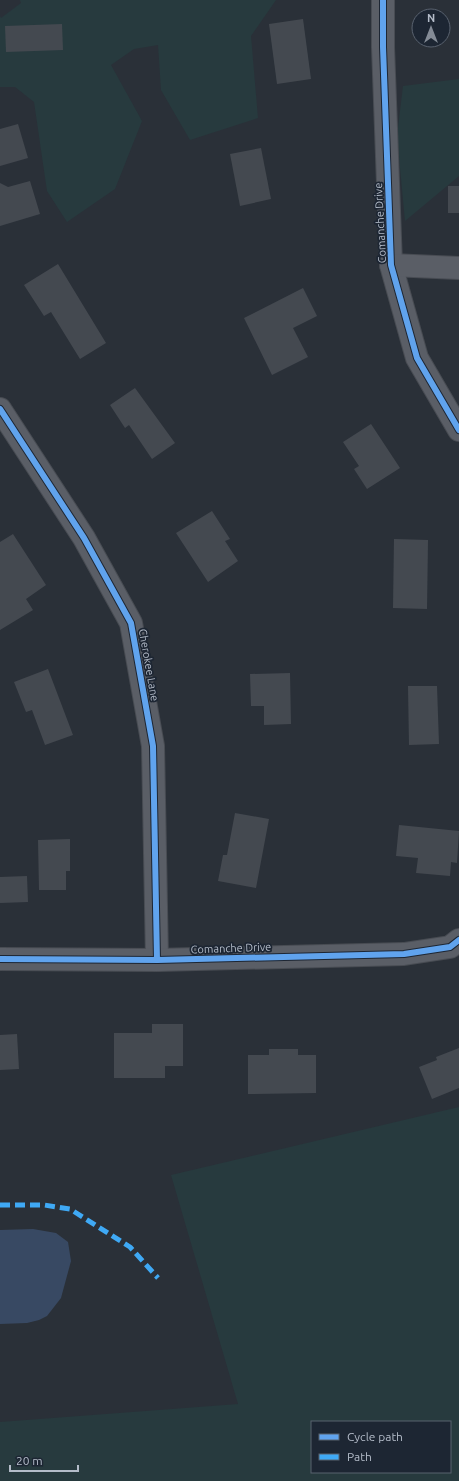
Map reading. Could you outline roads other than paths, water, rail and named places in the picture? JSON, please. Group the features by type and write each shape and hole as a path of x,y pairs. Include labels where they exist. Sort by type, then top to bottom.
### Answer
{"street":[{"name":"Comanche Drive","path":"383,0 382,47 391,265 417,358 459,430"},
{"path":"391,265 459,268"},
{"name":"Cherokee Lane","path":"0,409 84,538 131,623 153,746 157,960"},
{"name":"Comanche Drive","path":"0,959 157,960 404,954 450,947 459,940"}],"water":[{"path":"33,1229 56,1233 68,1242 71,1261 61,1298 47,1316 39,1320 27,1323 0,1324 0,1230"}]}
